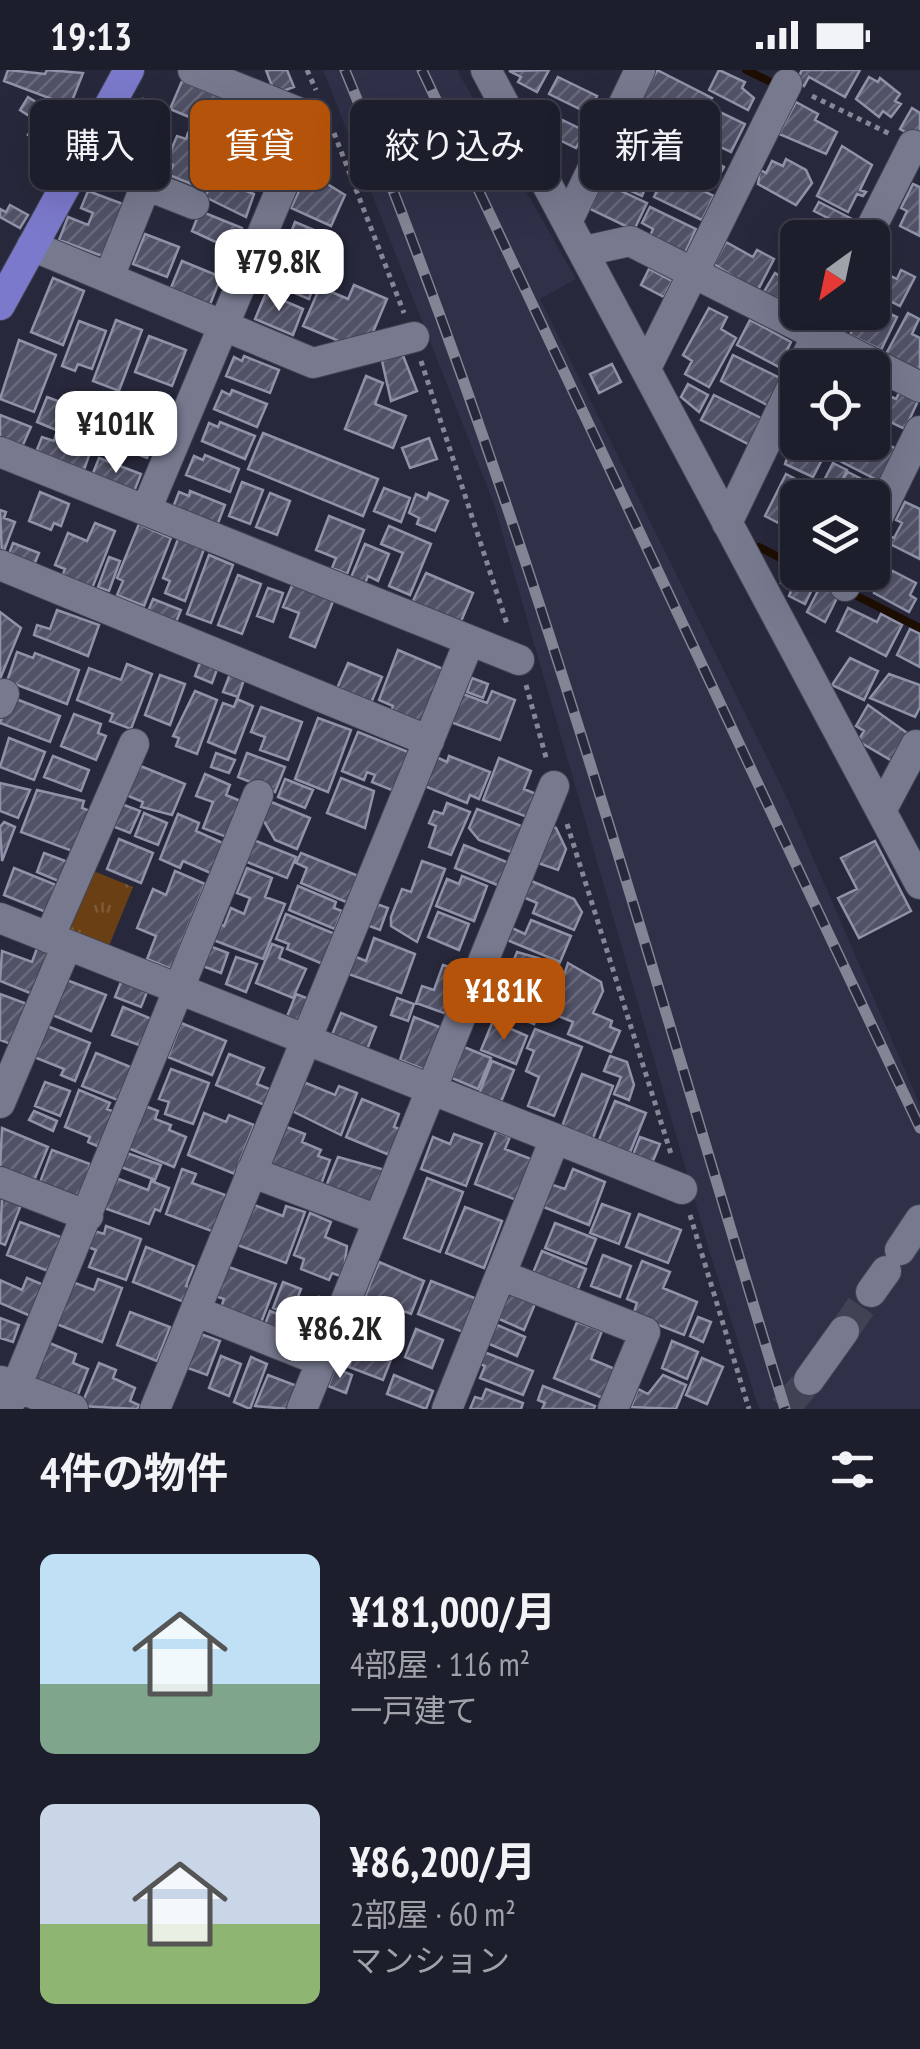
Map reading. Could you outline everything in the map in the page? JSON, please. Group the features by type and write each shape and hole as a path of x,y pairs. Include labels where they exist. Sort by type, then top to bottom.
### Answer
{"main road":[{"path":"0,305 129,70"}],"street":[{"path":"146,510 308,125 300,113 193,70"},
{"path":"486,70 648,366 920,884"},
{"path":"568,220 640,70"},
{"path":"648,366 786,84"},
{"path":"875,220 912,146"},
{"path":"109,277 146,185 194,204"},
{"path":"586,252 630,240 692,272 780,307"},
{"path":"32,246 313,362 414,338"},
{"path":"831,330 920,386"},
{"path":"727,522 780,412"},
{"path":"890,492 920,431"},
{"path":"0,452 519,660"},
{"path":"0,565 430,741"},
{"path":"155,1409 470,642"},
{"path":"882,809 919,742"},
{"path":"0,1103 134,744"},
{"path":"302,1409 554,786"},
{"path":"73,1409 8,1392 88,1216 258,795"},
{"path":"0,918 682,1189"},
{"path":"447,1409 554,1141"},
{"path":"251,1172 378,1220"},
{"path":"0,1182 88,1216"},
{"path":"886,1271 920,1220"},
{"path":"501,1274 645,1332 613,1409"},
{"path":"194,1312 321,1361"},
{"path":"810,1380 844,1331"}],"path":[{"path":"307,70 320,100"},
{"path":"786,84 912,146"},
{"path":"330,124 414,338 519,660 554,786 748,1409"}],"shaded area":[{"path":"323,70 457,70 474,100 350,100 350,138"},
{"path":"370,190 525,190 576,279 540,299 788,800 920,1105 920,1409 759,1409 710,1253 493,501"}],"green space":[{"path":"86,868 133,887 106,953 59,934"}],"building":[{"path":"8,70 83,73 72,100 54,100 4,81"},
{"path":"266,70 287,70 294,87 275,94"},
{"path":"549,70 537,92 518,82 521,77 509,71"},
{"path":"657,70 712,98 711,100 642,100"},
{"path":"719,70 745,82 742,88 754,98 748,110 709,90"},
{"path":"802,70 860,70 845,97 809,77 804,86 796,82"},
{"path":"558,77 597,96 595,100 580,100 580,109 549,94"},
{"path":"869,77 878,82 880,78 900,94 895,101 901,104 891,117 883,111 879,117 856,99"},
{"path":"182,81 229,100 190,100 190,117 170,109"},
{"path":"28,97 33,100 30,116 20,110"},
{"path":"796,102 818,114 815,120 837,132 826,154 779,134"},
{"path":"912,108 920,113 920,140 900,129"},
{"path":"720,112 745,124 731,152 720,147"},
{"path":"560,119 580,129 576,148 560,140"},
{"path":"190,134 190,183 170,175 170,153 177,136 186,139"},
{"path":"842,146 872,165 860,190 866,192 863,196 857,194 848,212 817,196"},
{"path":"786,159 806,170 812,183 796,205 758,184 760,170 766,173 772,161 783,166"},
{"path":"913,184 920,187 920,236 900,226 907,211 901,208"},
{"path":"330,186 345,195 331,226 291,208 300,190 330,190"},
{"path":"208,190 244,190 254,194 246,217 205,197"},
{"path":"598,190 619,190 647,203 634,230 590,209"},
{"path":"657,190 702,190 714,196 702,220 654,197"},
{"path":"88,191 123,204 102,256 59,240 68,217 88,225 93,213 81,208"},
{"path":"819,202 852,219 832,220 814,211"},
{"path":"10,205 28,215 20,228 0,217 0,209 6,212"},
{"path":"650,207 696,229 685,253 650,236 653,229 642,223"},
{"path":"200,211 242,228 233,250 192,231"},
{"path":"295,222 333,238 323,264 285,248"},
{"path":"145,234 179,247 167,277 133,264"},
{"path":"726,242 753,257 757,250 774,259 757,292 714,264"},
{"path":"281,257 319,273 309,299 271,283"},
{"path":"182,261 221,277 209,307 170,290"},
{"path":"649,269 672,281 664,297 641,285"},
{"path":"901,270 915,277 900,306 890,301 890,276 897,279"},
{"path":"775,273 780,276 780,304 762,295"},
{"path":"53,278 84,291 63,345 31,332"},
{"path":"354,285 387,299 371,337 341,342 303,326 320,287 348,299"},
{"path":"266,293 303,309 293,335 255,319"},
{"path":"709,308 727,317 721,329 736,338 709,387 685,374 692,361 683,355"},
{"path":"908,313 919,319 912,334 920,338 920,372 890,356 888,350"},
{"path":"890,314 897,317 881,350 850,335 852,330 890,330"},
{"path":"116,320 142,330 119,391 93,381"},
{"path":"750,320 791,342 787,350 780,350 779,367 737,345"},
{"path":"79,321 106,331 92,369 78,364 75,371 62,366"},
{"path":"149,336 186,350 172,386 135,372"},
{"path":"19,340 56,355 34,412 0,399"},
{"path":"402,353 417,391 391,401 382,361"},
{"path":"733,355 780,378 769,406 721,381"},
{"path":"244,356 279,370 270,393 226,376 234,357 242,361"},
{"path":"612,364 621,382 599,393 590,374"},
{"path":"366,376 383,383 375,404 406,416 393,448 345,429"},
{"path":"688,384 708,395 699,412 681,397"},
{"path":"232,390 267,404 257,427 214,409 222,391 230,395"},
{"path":"899,393 918,401 905,429 890,422 890,396 896,399"},
{"path":"714,395 763,419 750,445 701,420"},
{"path":"47,397 71,406 61,432 37,422"},
{"path":"0,415 31,427 22,447 0,439"},
{"path":"114,422 155,439 147,458 106,442"},
{"path":"220,422 255,436 245,459 202,441 209,423 218,427"},
{"path":"263,433 378,479 363,516 248,469"},
{"path":"56,434 92,447 84,470 36,452 42,437 54,441"},
{"path":"429,438 437,459 410,468 402,448"},
{"path":"890,446 899,450 884,480 838,460 890,460"},
{"path":"205,455 239,469 230,492 186,475 194,456 203,460"},
{"path":"99,458 141,474 133,494 91,478"},
{"path":"786,460 822,460 813,477 785,464"},
{"path":"833,463 847,470 842,480 824,480"},
{"path":"848,472 863,480 842,480"},
{"path":"242,482 263,490 250,524 229,516"},
{"path":"780,486 780,524 765,516"},
{"path":"384,488 410,498 401,522 374,511"},
{"path":"190,491 225,505 216,528 172,510 179,492 189,496"},
{"path":"40,492 69,504 61,526 54,523 51,530 29,521"},
{"path":"270,493 290,501 277,535 256,527"},
{"path":"429,493 448,501 435,531 417,524 419,518 409,513 416,494 427,499"},
{"path":"905,502 920,509 920,559 890,544 890,536 894,538 902,523 896,520"},
{"path":"0,510 6,512 4,518 15,522 2,556"},
{"path":"329,516 364,530 347,574 332,568 336,558 316,550"},
{"path":"95,523 115,531 91,591 61,579 65,569 55,565 68,533 87,541"},
{"path":"139,524 171,538 144,606 117,595 123,581 117,578"},
{"path":"389,526 431,544 410,595 389,586 403,553 381,544"},
{"path":"178,539 204,549 185,601 165,593 170,581 163,578"},
{"path":"13,543 39,553 32,570 7,559"},
{"path":"365,544 389,554 378,581 368,576 363,588 349,582"},
{"path":"209,555 233,565 211,623 187,614"},
{"path":"109,557 120,561 109,591 98,587"},
{"path":"890,570 916,583 910,595 916,599 909,612 874,593 890,590"},
{"path":"426,573 473,593 459,626 411,605"},
{"path":"238,575 261,584 242,634 218,625"},
{"path":"293,583 334,599 315,647 290,637 299,613 283,607"},
{"path":"268,588 283,593 273,622 257,616"},
{"path":"792,590 812,590 805,604 789,596"},
{"path":"818,590 839,594 825,622 807,612"},
{"path":"153,599 181,610 174,627 146,616"},
{"path":"848,608 877,622 881,614 902,625 886,656 837,631"},
{"path":"57,610 99,625 88,656 34,635 37,625 50,629"},
{"path":"0,612 21,628 0,679"},
{"path":"910,629 920,634 920,667 897,655"},
{"path":"398,650 443,669 420,727 390,714 393,706 379,700"},
{"path":"17,652 33,658 35,653 79,670 67,704 7,681"},
{"path":"202,657 219,664 212,683 195,676"},
{"path":"850,658 878,671 864,700 832,685"},
{"path":"348,663 382,677 368,710 334,695"},
{"path":"127,664 152,674 131,729 110,721 113,714 77,700 89,668 121,680"},
{"path":"230,674 244,680 238,697 223,692"},
{"path":"889,674 920,685 920,707 915,717 870,698"},
{"path":"160,675 185,684 170,725 145,715"},
{"path":"472,678 488,684 483,698 467,692"},
{"path":"195,691 217,700 197,754 176,746 179,738 173,736"},
{"path":"455,691 487,703 492,691 515,700 500,740 445,720"},
{"path":"16,699 60,716 50,742 0,723 6,706"},
{"path":"237,699 253,706 235,753 208,742 223,703 234,707"},
{"path":"868,705 910,735 894,762 858,741 864,731 856,726"},
{"path":"261,707 302,722 288,760 260,750 265,737 251,732"},
{"path":"74,714 101,724 98,733 106,736 96,760 61,746"},
{"path":"318,718 351,730 328,792 295,779"},
{"path":"358,732 413,754 394,791 372,782 375,775 367,772 364,780 342,771"},
{"path":"9,738 45,752 34,780 0,767"},
{"path":"216,753 235,760 229,773 211,767"},
{"path":"247,753 285,767 275,792 238,777"},
{"path":"53,756 89,770 81,791 44,777"},
{"path":"434,756 447,762 449,756 490,772 479,799 470,795 467,803 422,785"},
{"path":"499,758 531,771 524,789 536,794 527,817 483,800"},
{"path":"138,765 185,784 172,815 141,807 143,802 126,795"},
{"path":"205,774 230,785 226,795 243,802 229,838 203,828 213,802 196,796"},
{"path":"341,778 374,791 365,828 327,813"},
{"path":"285,779 313,790 305,808 278,797"},
{"path":"0,783 30,790 18,818 0,811"},
{"path":"37,790 84,801 82,808 90,811 75,852 21,832"},
{"path":"269,801 310,818 297,849 275,840 262,818"},
{"path":"116,802 140,811 130,833 107,824"},
{"path":"447,803 470,812 451,855 429,847 436,826 429,823 434,811 443,814"},
{"path":"477,809 529,829 519,855 479,840 469,828"},
{"path":"144,813 167,823 158,845 135,836"},
{"path":"178,814 199,823 196,831 225,844 213,874 183,861 180,868 160,859"},
{"path":"4,822 15,827 2,861 0,827"},
{"path":"549,825 556,828 566,849 558,870 535,862"},
{"path":"119,839 153,853 141,883 107,869"},
{"path":"251,839 296,857 287,878 242,860"},
{"path":"875,841 911,911 859,938 838,898 857,889 841,858"},
{"path":"464,845 514,865 505,888 455,868"},
{"path":"44,853 68,862 61,882 37,872"},
{"path":"301,853 361,877 351,904 301,883 307,868 296,863"},
{"path":"422,861 445,869 417,942 391,926 391,917 402,889 411,892"},
{"path":"14,868 56,885 46,912 4,895"},
{"path":"247,868 272,878 265,897 285,904 263,959 208,938 214,922 224,926 231,908 244,914 250,898 237,893"},
{"path":"175,871 205,884 171,969 147,959 156,936 137,928 153,889 166,895"},
{"path":"462,876 487,886 474,921 436,906 447,879 459,884"},
{"path":"529,880 574,899 582,912 574,930 533,913 537,903 523,897"},
{"path":"298,886 336,902 334,908 342,911 335,929 289,910"},
{"path":"371,902 388,908 380,930 364,924"},
{"path":"438,912 469,924 459,950 428,937"},
{"path":"286,914 335,934 323,964 287,949 289,944 276,939"},
{"path":"531,920 571,936 560,962 507,940 512,928 525,934"},
{"path":"374,938 415,954 401,993 343,972 349,954 366,961"},
{"path":"39,943 53,949 35,995 0,981 2,951 32,962"},
{"path":"272,944 283,948 279,958 306,969 293,998 256,983"},
{"path":"207,945 228,953 221,973 200,965"},
{"path":"517,952 559,964 549,989 509,972"},
{"path":"236,957 257,964 246,992 226,984"},
{"path":"568,963 601,982 603,991 593,1013 612,1021 610,1027 620,1031 611,1052 568,1034 573,1022 551,1013"},
{"path":"443,965 463,971 454,995 455,1017 416,1003 422,986 434,990"},
{"path":"123,977 149,987 141,1007 115,997"},
{"path":"512,978 547,993 534,1024 499,1009"},
{"path":"64,979 106,995 91,1031 50,1014"},
{"path":"0,994 27,1004 11,1044 0,1040"},
{"path":"296,994 309,999 299,1024 286,1019"},
{"path":"397,998 414,1004 408,1021 391,1015"},
{"path":"123,1007 154,1020 144,1047 112,1035"},
{"path":"341,1013 376,1027 364,1057 329,1042"},
{"path":"414,1017 447,1030 430,1072 400,1060"},
{"path":"493,1021 527,1036 516,1064 481,1050"},
{"path":"181,1023 226,1041 212,1075 168,1057"},
{"path":"47,1026 90,1043 75,1081 61,1075 64,1069 34,1057"},
{"path":"535,1029 582,1047 554,1116 528,1106 539,1077 526,1071 534,1051 527,1048"},
{"path":"464,1047 491,1058 478,1089 452,1078"},
{"path":"96,1053 133,1068 120,1101 82,1086"},
{"path":"229,1054 264,1068 257,1084 274,1091 267,1106 216,1085"},
{"path":"610,1056 627,1062 634,1085 629,1100 614,1094 621,1077 604,1071"},
{"path":"492,1061 514,1070 501,1102 479,1094"},
{"path":"171,1069 209,1083 193,1124 165,1114 169,1102 159,1099"},
{"path":"582,1074 613,1086 590,1146 559,1134"},
{"path":"301,1081 335,1095 339,1086 357,1093 341,1135 290,1110"},
{"path":"45,1082 70,1091 60,1116 35,1106"},
{"path":"79,1090 110,1103 107,1109 120,1114 106,1150 88,1142 90,1137 65,1127"},
{"path":"362,1099 399,1114 394,1127 403,1130 392,1156 346,1137"},
{"path":"615,1101 646,1113 627,1160 596,1147"},
{"path":"145,1106 158,1111 155,1119 171,1125 169,1130 186,1137 174,1167 128,1148"},
{"path":"34,1111 57,1121 53,1131 29,1120"},
{"path":"204,1113 226,1122 229,1115 254,1125 235,1174 188,1155"},
{"path":"284,1126 305,1134 302,1142 321,1150 318,1156 330,1160 319,1190 267,1170"},
{"path":"2,1128 48,1147 33,1183 0,1170"},
{"path":"496,1131 510,1137 505,1149 531,1159 519,1201 475,1184"},
{"path":"454,1134 482,1144 466,1186 421,1169 433,1137 450,1144"},
{"path":"640,1137 660,1144 650,1168 631,1160"},
{"path":"52,1150 90,1164 81,1201 39,1185"},
{"path":"127,1153 161,1165 155,1180 121,1167"},
{"path":"338,1157 389,1171 376,1205 326,1186"},
{"path":"182,1169 196,1174 192,1183 228,1196 214,1232 166,1214"},
{"path":"573,1169 605,1182 589,1225 541,1206 550,1184 565,1189"},
{"path":"116,1178 148,1190 151,1181 169,1188 160,1211 155,1209 149,1224 104,1208"},
{"path":"427,1178 463,1192 440,1252 404,1238"},
{"path":"2,1197 21,1205 5,1245 0,1243"},
{"path":"602,1204 630,1214 619,1244 590,1233"},
{"path":"254,1205 283,1216 286,1206 305,1212 286,1263 235,1244"},
{"path":"465,1207 502,1221 484,1268 446,1253"},
{"path":"310,1213 331,1222 325,1237 347,1246 343,1277 332,1273 329,1280 301,1269 304,1259 294,1255"},
{"path":"639,1214 681,1230 668,1263 626,1247"},
{"path":"20,1222 66,1239 53,1273 7,1255"},
{"path":"555,1223 596,1239 586,1264 545,1248"},
{"path":"106,1226 141,1239 126,1280 89,1267 96,1250 85,1246 91,1230 104,1234"},
{"path":"146,1247 194,1266 186,1286 195,1289 189,1304 133,1282"},
{"path":"542,1251 586,1269 577,1291 533,1273"},
{"path":"603,1255 631,1266 620,1297 591,1286"},
{"path":"642,1261 670,1272 663,1288 697,1302 684,1335 633,1315 637,1303 627,1299"},
{"path":"379,1262 424,1281 411,1314 365,1296"},
{"path":"226,1266 276,1284 259,1328 219,1313 224,1299 215,1296"},
{"path":"27,1278 46,1286 33,1317 0,1303 0,1280 22,1290"},
{"path":"98,1279 122,1288 102,1342 54,1323 70,1281 94,1290"},
{"path":"431,1281 477,1299 463,1332 418,1314"},
{"path":"283,1282 301,1289 291,1315 273,1308"},
{"path":"507,1292 535,1304 524,1330 497,1318"},
{"path":"319,1297 335,1304 317,1349 264,1327 270,1311 293,1320 299,1305 313,1311"},
{"path":"130,1312 170,1327 157,1361 117,1345"},
{"path":"698,1317 711,1322 703,1342 690,1336"},
{"path":"0,1318 19,1325 13,1342 0,1338"},
{"path":"577,1322 602,1331 591,1359 615,1369 603,1398 554,1378"},
{"path":"495,1324 525,1337 517,1356 487,1343"},
{"path":"416,1329 443,1340 432,1368 405,1357"},
{"path":"198,1333 220,1341 207,1375 185,1367"},
{"path":"377,1333 398,1342 383,1380 349,1367 358,1343 371,1347"},
{"path":"672,1341 698,1352 687,1379 662,1368"},
{"path":"47,1342 76,1354 73,1363 88,1369 75,1402 30,1385"},
{"path":"479,1350 533,1371 523,1395 480,1378 485,1366 474,1362"},
{"path":"221,1356 241,1364 229,1396 209,1388"},
{"path":"251,1357 267,1364 250,1409 234,1402"},
{"path":"702,1358 723,1367 707,1404 686,1395"},
{"path":"99,1363 116,1370 113,1378 135,1388 130,1401 139,1405 137,1409 81,1406"},
{"path":"335,1368 352,1375 346,1393 328,1386"},
{"path":"268,1375 297,1386 288,1409 255,1406"},
{"path":"394,1375 433,1391 426,1409 387,1394"},
{"path":"663,1375 686,1385 676,1409 631,1407 638,1389 648,1394"},
{"path":"543,1386 595,1406 594,1409 542,1409 545,1403 538,1400"},
{"path":"486,1389 523,1403 521,1409 470,1409 475,1397 482,1399"}],"waterway":[{"path":"746,70 769,81"},
{"path":"759,547 780,558"},
{"path":"849,592 920,628"}],"tunnel":[{"path":"844,1331 871,1292"},
{"path":"784,1409 809,1380"}],"railway":[{"path":"345,70 410,234 527,566 633,902 785,1409"},
{"path":"422,70 920,1128"}]}
